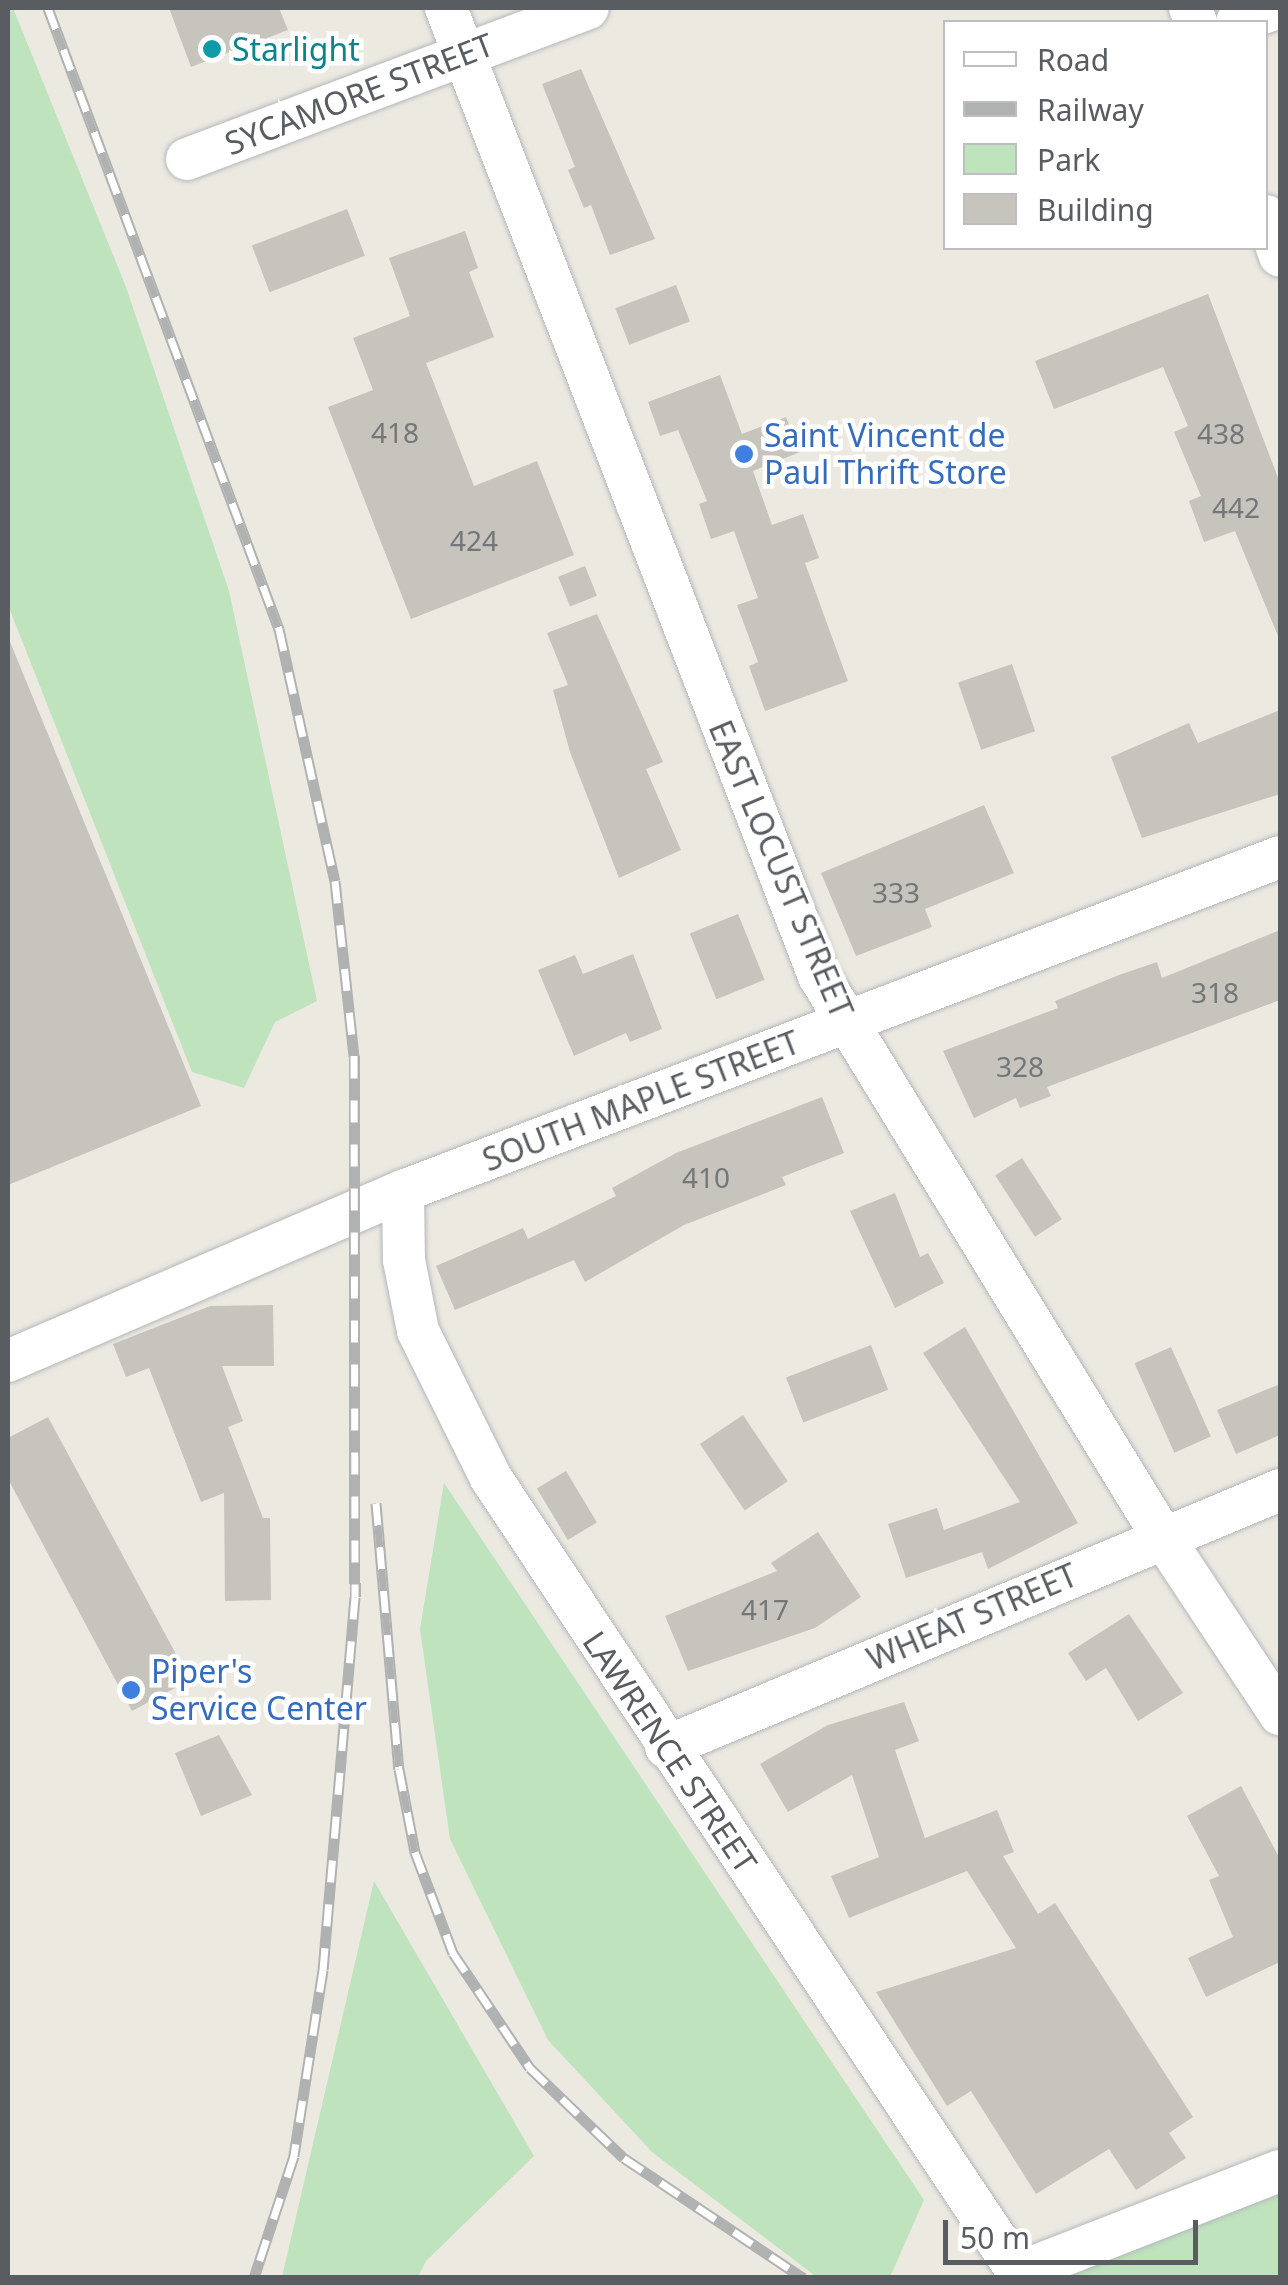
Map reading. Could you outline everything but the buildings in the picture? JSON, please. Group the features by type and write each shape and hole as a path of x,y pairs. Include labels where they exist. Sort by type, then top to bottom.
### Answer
{"street":[{"name":"EAST LOCUST STREET","path":"446,8 618,465 814,964 843,1022 1162,1536 1280,1714"},
{"name":"SYCAMORE STREET","path":"187,159 588,8"},
{"path":"1243,20 1277,8"},
{"path":"1268,222 1280,256"},
{"name":"SOUTH MAPLE STREET","path":"8,1361 403,1191 1280,857"},
{"name":"LAWRENCE STREET","path":"403,1191 404,1260 418,1331 460,1422 666,1747 1020,2275"},
{"name":"WHEAT STREET","path":"666,1747 1162,1536 1280,1490"},
{"path":"1020,2275 1280,2170"}],"green space":[{"path":"8,8 13,8 126,287 229,591 317,1001 275,1022 244,1088 192,1072 8,605"},
{"path":"444,1483 924,2200 890,2277 814,2275 652,2152 548,2040 450,1839 420,1629"},
{"path":"374,1881 534,2156 426,2261 418,2277 282,2277"},
{"path":"1280,2185 1280,2277 1065,2278 1066,2273"}],"railway":[{"path":"48,8 279,629 335,881 354,1056 355,1597 323,1970 294,2156 254,2278"},
{"path":"376,1503 399,1769 415,1852 453,1953 530,2068 624,2158 803,2278"}],"place":[{"name":"Starlight","path":"212,49"},
{"name":"Saint Vincent de Paul Thrift Store","path":"744,454"},
{"name":"Piper's Service Center","path":"131,1690"}]}
